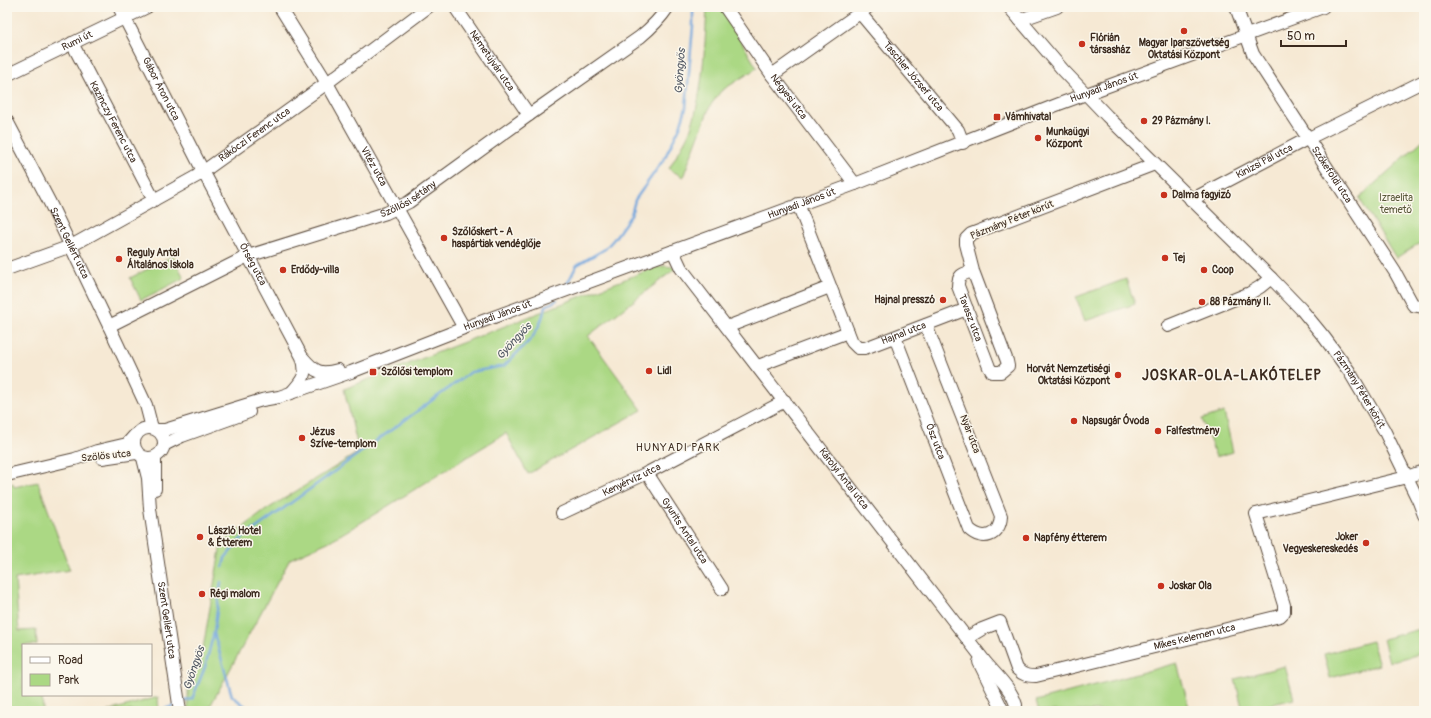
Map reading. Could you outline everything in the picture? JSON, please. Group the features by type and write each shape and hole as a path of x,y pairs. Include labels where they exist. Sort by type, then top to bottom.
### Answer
{"street":[{"name":"Gábor Áron utca","path":"119,7 203,171"},
{"name":"Rumi út","path":"7,75 147,7"},
{"name":"Vitéz utca","path":"280,7 326,83 464,328"},
{"name":"Rákóczi Ferenc utca","path":"7,269 71,246 203,171 326,83 428,7"},
{"name":"Németújvár utca","path":"455,7 529,115"},
{"name":"Szőllősi sétány","path":"110,326 248,256 397,209 409,202 640,37 652,28 662,17 668,7"},
{"name":"Négyesi utca","path":"725,7 772,75 854,184"},
{"name":"Pázmány Péter körút","path":"1009,7 1064,70 1107,116 1301,308 1320,331 1349,371 1384,430 1424,515"},
{"path":"1020,20 1057,7"},
{"name":"Szőkeföldi utca","path":"1236,7 1253,54 1395,272 1414,305 1424,307"},
{"name":"Hunyadi János út","path":"155,429 165,430 262,400 279,397 351,372 464,328 963,143 1087,94 1323,7"},
{"path":"772,75 864,10"},
{"name":"Taschler József utca","path":"864,10 958,130 963,143"},
{"name":"Kazinczy Ferenc utca","path":"72,43 154,200"},
{"name":"Kinizsi Pál utca","path":"1191,200 1424,81"},
{"name":"Szent Gellért utca","path":"7,121 110,326 146,405 155,429"},
{"name":"Pázmány Péter körút","path":"992,372 997,373 1008,366 973,271 966,239 971,234 1155,164"},
{"name":"Őrség utca","path":"203,171 302,357 305,372 300,383 291,393"},
{"name":"Hajnal utca","path":"798,204 852,342 858,348 865,348 967,309"},
{"name":"Károlyi Antal utca","path":"673,251 681,268 1012,694 1016,705"},
{"name":"Tavasz utca","path":"973,271 961,275 958,279 958,286 988,368 992,372"},
{"path":"1168,326 1250,293 1260,288 1271,278"},
{"path":"727,326 830,287"},
{"name":"Nyár utca","path":"926,325 1001,516 1001,524 997,530 985,536"},
{"path":"758,366 848,332"},
{"name":"Ősz utca","path":"895,337 968,529 975,535 981,537 985,536"},
{"name":"Őrség utca","path":"302,357 317,371 326,373 339,370 351,372"},
{"name":"Szent Gellért utca","path":"128,367 140,407 137,433"},
{"name":"Hunyadi János út","path":"164,445 182,436 261,407 279,397"},
{"name":"Kenyérvíz utca","path":"562,513 647,473 785,402"},
{"path":"145,428 155,429 163,437 164,445 160,453 149,459 140,455 133,446 137,433 145,428"},
{"name":"Szőlős utca","path":"7,475 75,459 127,444 137,433"},
{"name":"Szent Gellért utca","path":"140,455 148,478 150,509 180,711"},
{"name":"Szőlős utca","path":"75,459 140,455"},
{"name":"Szent Gellért utca","path":"154,530 155,457"},
{"path":"1407,477 1424,471"},
{"name":"Gyurits Antal utca","path":"647,473 722,589"},
{"name":"Mikes Kelemen utca","path":"967,638 982,629 1000,622 1017,669 1021,674 1036,676 1280,616 1284,612 1284,605 1256,514 1407,477"},
{"path":"967,638 1003,711"}],"green space":[{"path":"707,7 721,7 757,68 721,91 710,106 683,177 669,169 689,133 695,114 703,69"},
{"name":"Izraelita temető","path":"1424,139 1424,246 1418,244 1396,258 1359,198"},
{"path":"173,256 184,278 141,300 130,278"},
{"path":"665,266 675,269 588,336 642,410 528,474 506,433 328,542 290,559 208,710 188,711 188,680 203,648 221,544 266,510 359,452 344,389 656,267"},
{"path":"1126,279 1135,304 1085,321 1076,297"},
{"path":"1224,412 1233,452 1216,457 1202,419"},
{"path":"38,482 70,570 15,579 19,631 36,630 37,644 22,644 22,696 42,696 43,711 7,711 7,485 13,483 14,487"},
{"path":"1424,628 1424,653 1389,662 1383,639"},
{"path":"1372,641 1379,665 1330,678 1324,654"},
{"path":"1177,663 1190,711 1039,711 1036,701"},
{"path":"1285,666 1294,699 1243,711 1235,679"},
{"path":"158,697 159,711 108,711"}],"waterway":[{"name":"Gyöngyös","path":"566,286 577,265 605,249 614,239 631,215 635,200 664,159 680,127 686,108 693,26 693,7"},
{"name":"Gyöngyös","path":"223,567 225,558 240,540 471,372 504,366 532,338 540,324 546,306 557,300"},
{"name":"Gyöngyös","path":"182,702 192,699 205,667 214,632 221,582"},
{"name":"Gyöngyös","path":"214,633 232,696 252,711"},
{"name":"Gyöngyös","path":"159,711 176,705"}],"railway":[{"path":"1420,711 1424,710"}],"place":[{"name":"Magyar Iparszövetség Oktatási Központ","path":"1184,31"},
{"name":"Flórián társasház","path":"1082,44"},
{"name":"Vámhivatal","path":"997,117"},
{"name":"29 Pázmány I.","path":"1144,121"},
{"name":"Munkaügyi Központ","path":"1038,138"},
{"name":"Dalma fagyizó","path":"1164,195"},
{"name":"Szőlőskert - A haspártiak vendéglője","path":"444,238"},
{"name":"Tej","path":"1165,258"},
{"name":"Reguly Antal Általános Iskola","path":"119,259"},
{"name":"Erdődy-villa","path":"283,270"},
{"name":"Coop","path":"1204,270"},
{"name":"Hajnal presszó","path":"943,300"},
{"name":"88 Pázmány II.","path":"1202,302"},
{"name":"Lidl","path":"649,371"},
{"name":"Szőlősi templom","path":"373,372"},
{"name":"Horvát Nemzetiségi Oktatási Központ","path":"1118,375"},
{"name":"Napsugár Óvoda","path":"1074,421"},
{"name":"Falfestmény","path":"1158,431"},
{"name":"Jézus Szíve-templom","path":"302,438"},
{"name":"László Hotel & Étterem","path":"200,537"},
{"name":"Napfény étterem","path":"1026,538"},
{"name":"Joker Vegyeskereskedés","path":"1366,543"},
{"name":"Joskar Ola","path":"1161,586"},
{"name":"Régi malom","path":"202,594"}],"district":[{"name":"JOSKAR-OLA-LAKÓTELEP","path":"1232,375"},
{"name":"HUNYADI PARK","path":"678,447"}]}
